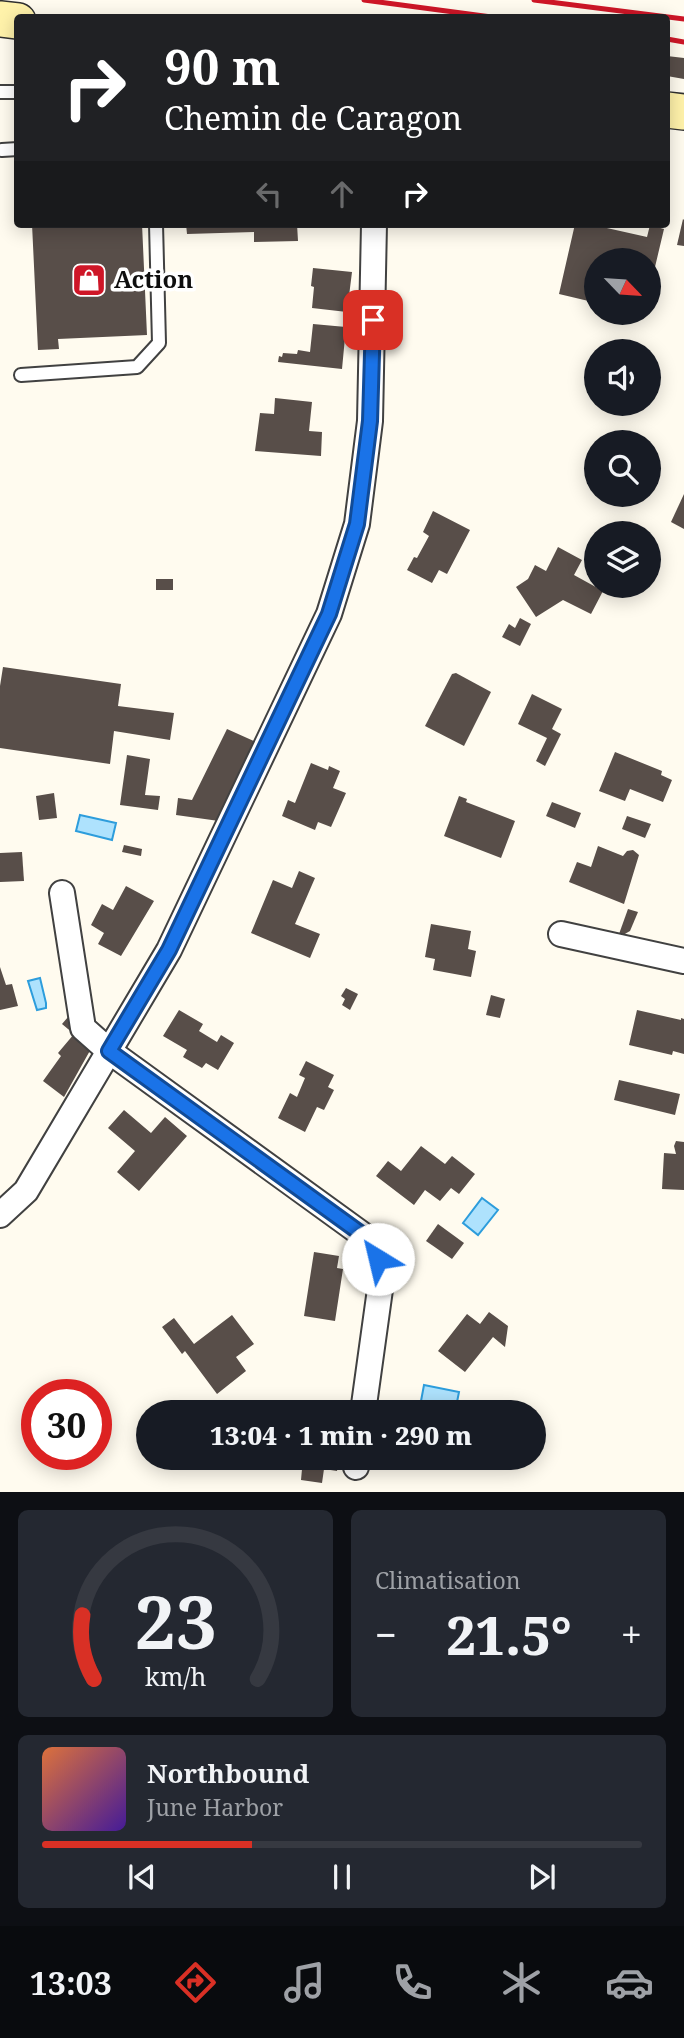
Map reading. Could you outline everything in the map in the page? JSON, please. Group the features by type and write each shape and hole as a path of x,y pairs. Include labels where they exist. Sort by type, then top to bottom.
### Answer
{"street":[{"path":"0,1215 26,1191 169,950 329,614 357,524 370,421 374,228"},
{"path":"62,893 83,1028 109,1051 374,1243 382,1275 365,1400"},
{"path":"561,934 684,961"}],"lane":[{"path":"2,150 14,149"},
{"path":"21,375 137,368 159,343 156,228"}],"water":[{"path":"80,815 116,823 112,840 76,831"},
{"path":"40,978 46,1008 37,1010 28,981"},
{"path":"482,1198 498,1210 478,1235 463,1223"},
{"path":"424,1385 459,1392 457,1400 421,1400"}],"building":[{"path":"670,56 684,58 684,79 670,77"},
{"path":"684,220 684,246 677,245"},
{"name":"Action","path":"32,228 142,228 147,335 58,339 59,349 38,350"},
{"path":"186,228 297,228 298,241 254,242 254,232 187,234"},
{"path":"574,228 607,228 647,237 649,228 664,229 659,248 584,248 584,300 559,294"},
{"path":"313,268 352,272 347,312 312,308"},
{"path":"313,324 346,327 342,369 278,362 283,353 297,354 298,350 310,352"},
{"path":"275,398 312,402 309,431 322,432 321,456 255,451 260,413 274,414"},
{"path":"684,494 684,529 671,522"},
{"path":"433,511 470,530 447,574 439,570 432,583 407,570 429,536 423,532"},
{"path":"558,547 582,560 574,575 584,581 584,598 599,598 591,614 563,600 536,617 516,587 528,579 535,565 546,571"},
{"path":"156,579 173,579 173,590 156,590"},
{"path":"520,618 531,624 520,646 502,637 509,624 515,628"},
{"path":"3,667 121,684 118,706 174,713 170,740 114,731 110,764 0,748 0,686"},
{"path":"456,673 491,692 464,746 425,726 452,674"},
{"path":"532,694 562,709 552,729 561,734 545,766 536,761 547,738 518,724"},
{"path":"227,729 256,742 219,821 176,815 178,798 192,800"},
{"path":"615,752 662,771 661,775 672,780 663,802 630,789 625,801 599,791"},
{"path":"127,755 150,759 145,795 160,796 158,810 120,805"},
{"path":"311,763 328,770 329,766 340,771 333,788 346,793 331,827 318,822 315,830 282,816 288,800 295,803"},
{"path":"54,793 57,818 39,820 36,796"},
{"path":"459,796 467,799 466,802 515,821 501,858 444,836"},
{"path":"552,802 581,813 575,828 546,816"},
{"path":"627,816 651,824 645,838 622,829"},
{"path":"124,845 142,849 141,856 122,852"},
{"path":"598,846 623,856 627,851 633,850 639,855 624,904 569,882 577,862 591,867"},
{"path":"22,852 24,881 0,882 0,853"},
{"path":"299,871 315,878 295,924 320,934 310,958 251,933 273,880 292,888"},
{"path":"126,886 154,901 121,956 98,944 104,933 91,925 102,904 113,910"},
{"path":"628,909 638,912 630,931 619,934"},
{"path":"431,924 471,931 468,949 476,951 471,977 433,970 435,959 425,957"},
{"path":"0,967 6,985 12,984 18,1006 0,1010"},
{"path":"346,988 358,994 350,1010 342,1005 345,999 341,996"},
{"path":"491,995 505,999 500,1018 486,1015"},
{"path":"74,1010 92,1047 64,1097 43,1081 61,1056 58,1053 74,1034 62,1024"},
{"path":"179,1010 203,1024 199,1031 217,1042 221,1035 234,1043 218,1070 206,1063 202,1068 183,1057 187,1050 163,1036"},
{"path":"637,1010 684,1019 684,1054 673,1051 672,1055 629,1045"},
{"path":"306,1061 334,1075 328,1087 334,1090 324,1110 317,1107 305,1132 278,1118 290,1093 297,1097 305,1078 299,1075"},
{"path":"619,1080 680,1094 675,1115 614,1100"},
{"path":"124,1110 151,1133 165,1117 187,1136 139,1191 117,1172 135,1151 108,1128"},
{"path":"676,1141 684,1142 684,1190 662,1189 664,1153 676,1154"},
{"path":"421,1146 445,1164 452,1156 475,1174 459,1194 451,1188 440,1201 425,1190 414,1205 376,1176 388,1161 401,1171"},
{"path":"438,1224 464,1243 452,1259 426,1241"},
{"path":"314,1252 339,1256 337,1268 343,1269 335,1321 304,1316"},
{"path":"489,1312 508,1326 505,1347 493,1337 465,1372 438,1351 467,1314 480,1324"},
{"path":"232,1315 254,1344 236,1357 246,1371 217,1394 185,1351 182,1354 162,1327 174,1318 194,1344"},
{"path":"302,1470 324,1470 322,1483 301,1480"}],"railway":[{"path":"364,0 469,14"},
{"path":"534,0 645,14"},
{"path":"670,17 684,19"},
{"path":"670,40 684,42"}],"place":[{"name":"Action","path":"89,280"}],"route":[{"path":"373,320 370,421 357,524 329,614 169,950 109,1051 374,1243 378,1259"}]}
